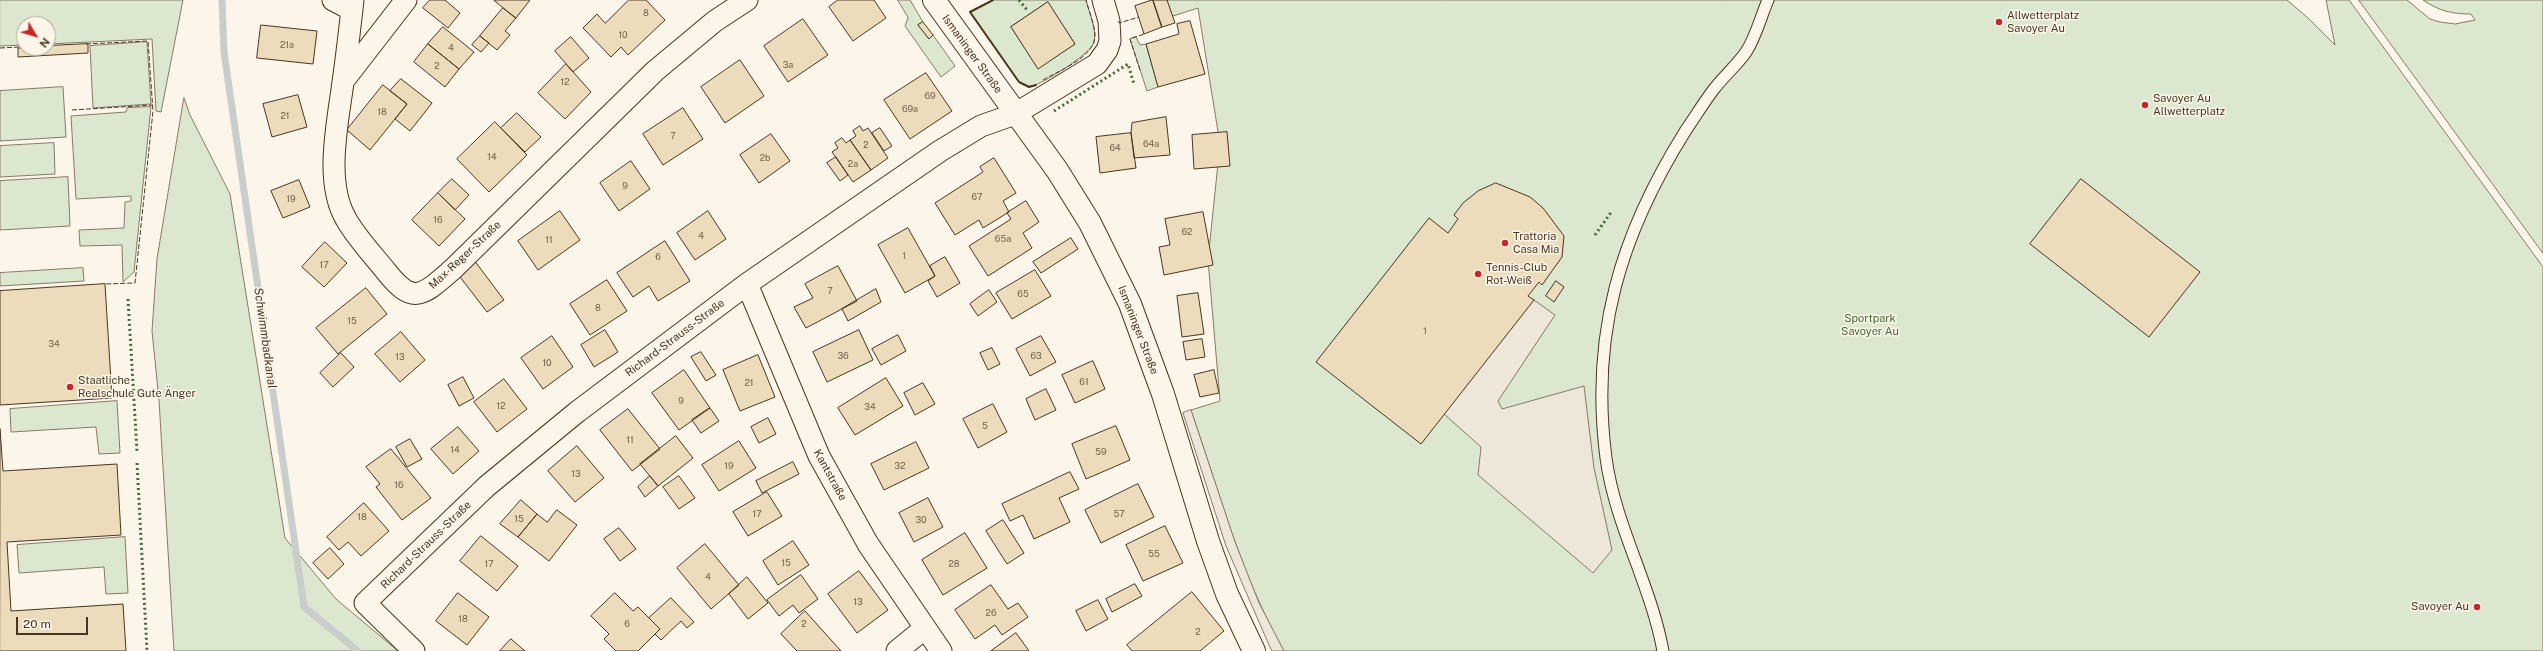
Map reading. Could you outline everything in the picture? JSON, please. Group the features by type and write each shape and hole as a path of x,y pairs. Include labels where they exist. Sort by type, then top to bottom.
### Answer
{"street":[{"name":"Max-Reger-Straße","path":"333,0 353,5 336,136 335,174 340,204 346,219 394,282 405,291 421,294 452,270 655,71 715,21 747,0"},
{"path":"343,81 406,0"},
{"name":"Ismaninger Straße","path":"934,0 1057,170 1090,223 1130,304 1163,394 1208,541 1230,600 1254,651"},
{"name":"Richard-Strauss-Straße","path":"414,651 365,603 487,486 577,412 747,284 940,152 981,126 1016,114 1072,80 1103,58 1107,50 1110,31 1103,0"},
{"name":"Kantstraße","path":"747,284 819,456 868,544 924,629 941,651"},
{"path":"897,651 924,629"}],"lane":[{"path":"1663,650 1656,619 1619,514 1606,460 1601,374 1607,322 1627,244 1665,166 1714,89 1747,51 1768,0"}],"green space":[{"path":"0,0 183,0 161,112 156,111 152,39 56,44 56,16 16,16 16,45 0,46"},
{"path":"898,0 910,0 923,22 918,25 929,39 933,35 955,66 941,77 905,26 908,18"},
{"path":"993,0 1086,0 1094,27 1094,43 1091,48 1076,61 1055,75 1037,84 1026,86 1019,82 970,12","holes":["1048,3 1075,44 1038,68 1011,27"]},
{"name":"Sportpark Savoyer Au","path":"1167,0 2287,0 2308,18 2335,45 2326,0 2349,0 2543,267 2543,651 1284,651 1255,593 1243,563 1221,502 1191,410 1220,401 1208,260 1220,144 1198,8 1173,16"},
{"path":"2359,0 2407,0 2430,19 2455,24 2475,20 2471,14 2446,11 2423,0 2543,0 2543,253"},
{"path":"1136,37 1140,45 1146,44 1158,87 1147,91 1130,39"},
{"path":"147,42 151,104 93,108 90,46"},
{"path":"63,87 66,137 0,141 0,91"},
{"path":"184,98 190,115 230,194 285,538 336,599 398,651 174,651 159,400 152,331 157,259"},
{"path":"151,107 134,272 123,282 122,245 80,246 79,230 124,228 125,202 131,201 131,196 76,199 71,116 126,112 127,108"},
{"path":"54,143 55,174 0,177 0,146"},
{"path":"68,177 70,226 0,230 0,181"},
{"path":"83,268 84,281 0,286 0,273"},
{"path":"117,401 120,453 99,454 96,427 11,432 10,409"},
{"path":"125,537 128,593 106,594 104,567 19,573 17,545"}],"shaded area":[{"path":"1534,300 1555,315 1498,401 1502,409 1584,386 1594,468 1612,550 1593,573 1478,475 1481,447 1444,414"},
{"path":"1191,410 1235,542 1259,603 1284,651 1272,651 1226,546 1183,413"}],"building":[{"path":"430,0 445,0 460,13 448,28 423,8"},
{"path":"494,0 530,0 516,18"},
{"path":"629,0 646,0 665,20 628,55 621,47 611,57 583,28 597,14 605,23"},
{"path":"838,0 874,0 886,18 853,41 829,7"},
{"path":"1153,0 1162,27 1144,34 1135,6"},
{"path":"1153,0 1167,0 1175,23 1162,27"},
{"path":"1048,2 1075,44 1038,69 1011,27"},
{"path":"503,8 516,18 505,31 510,35 497,50 480,36"},
{"path":"803,19 828,55 788,82 764,46"},
{"path":"1190,21 1205,74 1158,87 1146,44 1179,34 1177,24"},
{"path":"923,22 933,35 929,39 918,25"},
{"path":"261,25 317,31 313,64 257,58"},
{"path":"443,27 474,52 459,69 428,44"},
{"path":"480,36 489,43 481,52 472,45"},
{"path":"571,37 589,58 573,72 555,51"},
{"path":"88,44 88,53 56,55 56,46"},
{"path":"428,44 459,69 445,87 414,62"},
{"path":"740,60 764,96 725,123 701,87"},
{"path":"566,64 591,92 565,119 538,93"},
{"path":"926,73 952,111 910,139 884,100"},
{"path":"401,79 432,103 410,131 395,119 407,104 390,91"},
{"path":"383,85 407,104 370,150 347,130"},
{"path":"298,95 307,127 272,137 263,104"},
{"path":"683,108 703,139 663,165 643,134"},
{"path":"517,113 541,137 525,152 501,128"},
{"path":"1166,117 1170,155 1134,158 1131,133 1132,123"},
{"path":"495,122 527,155 489,192 457,159"},
{"path":"860,126 863,131 868,128 888,158 871,170 850,140 856,136 853,131"},
{"path":"880,128 892,146 884,151 872,133"},
{"path":"1227,132 1230,166 1194,169 1192,135"},
{"path":"1131,133 1136,168 1100,173 1096,137"},
{"path":"771,134 790,161 759,183 740,155"},
{"path":"842,138 846,143 850,140 871,170 853,182 832,152 838,148 835,143"},
{"path":"836,157 848,175 840,181 827,163"},
{"path":"994,158 1016,193 1003,201 1009,212 983,228 979,220 955,235 935,203 983,172 980,167"},
{"path":"631,161 650,189 619,211 600,183"},
{"path":"452,179 469,195 455,210 438,193"},
{"path":"2081,179 2200,272 2149,337 2030,244"},
{"path":"299,180 310,207 283,218 271,191"},
{"path":"1496,183 1530,197 1543,208 1564,236 1562,257 1542,285 1539,282 1528,296 1534,300 1421,444 1316,362 1429,218 1448,233 1458,219 1454,215 1463,203 1478,191"},
{"path":"438,193 465,219 439,246 412,220"},
{"path":"1026,201 1039,222 1023,233 1032,248 988,276 969,246 1011,219 1007,213"},
{"path":"560,211 580,240 538,270 518,241"},
{"path":"708,211 726,239 695,260 677,233"},
{"path":"1203,212 1213,265 1164,275 1159,247 1170,245 1165,219"},
{"path":"908,228 935,276 905,293 878,245"},
{"path":"1071,238 1078,249 1041,273 1033,262"},
{"path":"665,241 690,281 658,301 649,286 633,297 617,273"},
{"path":"325,242 347,263 324,287 302,267"},
{"path":"945,257 960,283 937,297 928,281 935,276 930,266"},
{"path":"474,260 504,300 487,312 457,273"},
{"path":"838,266 857,301 806,328 794,307 813,298 805,284"},
{"path":"1035,270 1051,296 1012,319 996,293"},
{"path":"607,280 627,311 590,335 570,304"},
{"path":"1556,281 1564,287 1554,302 1546,296"},
{"path":"105,284 112,398 0,405 0,291"},
{"path":"366,288 387,314 338,354 316,328"},
{"path":"876,289 881,302 848,321 842,309"},
{"path":"989,290 997,302 978,316 970,304"},
{"path":"1198,293 1204,334 1182,337 1177,296"},
{"path":"605,330 618,352 594,367 581,345"},
{"path":"859,330 873,360 827,382 813,352"},
{"path":"401,332 425,360 400,382 375,354"},
{"path":"898,335 906,351 881,365 872,349"},
{"path":"552,336 573,367 543,389 521,358"},
{"path":"1041,336 1056,362 1030,376 1016,349"},
{"path":"1202,339 1205,357 1186,360 1183,342"},
{"path":"992,348 1000,364 988,370 980,353"},
{"path":"701,352 716,375 706,381 691,357"},
{"path":"341,353 354,367 333,387 320,373"},
{"path":"758,355 775,397 740,411 723,370"},
{"path":"1093,361 1105,389 1075,403 1062,375"},
{"path":"684,370 710,408 679,430 652,393"},
{"path":"1214,370 1219,393 1200,397 1194,375"},
{"path":"463,377 474,398 459,406 448,385"},
{"path":"886,378 903,406 855,435 838,408"},
{"path":"504,379 527,409 497,432 474,402"},
{"path":"923,383 935,404 915,415 904,393"},
{"path":"1046,389 1056,410 1035,420 1026,399"},
{"path":"993,404 1007,432 978,448 963,419"},
{"path":"710,408 719,421 701,433 692,420"},
{"path":"628,409 660,449 632,471 600,430"},
{"path":"768,418 776,434 759,443 751,427"},
{"path":"1116,426 1130,460 1086,479 1072,444"},
{"path":"458,427 479,451 453,474 431,449"},
{"path":"0,429 3,471 117,464 121,535 7,542 11,611 123,604 126,651 0,651"},
{"path":"676,436 693,458 658,486 640,464"},
{"path":"410,439 422,459 407,467 396,447"},
{"path":"739,441 756,468 719,491 702,465"},
{"path":"916,442 929,468 884,490 871,464"},
{"path":"577,446 604,478 575,502 548,471"},
{"path":"391,449 431,498 402,520 376,487 380,484 366,467"},
{"path":"793,462 799,474 762,493 756,481"},
{"path":"1070,472 1079,489 1059,498 1070,522 1034,539 1023,515 1010,521 1002,504"},
{"path":"650,476 658,486 645,497 638,487"},
{"path":"679,476 695,498 679,509 663,487"},
{"path":"1138,484 1154,517 1101,543 1085,510"},
{"path":"767,492 782,516 748,536 733,512"},
{"path":"928,498 943,527 914,542 899,513"},
{"path":"521,500 537,514 518,537 500,524"},
{"path":"364,503 389,531 361,556 348,542 339,550 327,537"},
{"path":"557,510 577,525 549,561 518,537 537,514 547,522"},
{"path":"1003,520 1024,553 1007,564 986,531"},
{"path":"1165,526 1183,563 1143,581 1126,545"},
{"path":"619,528 636,549 620,561 604,539"},
{"path":"965,533 987,568 943,595 922,560"},
{"path":"481,536 518,566 497,591 460,561"},
{"path":"793,541 809,565 778,585 763,561"},
{"path":"705,544 739,585 711,609 677,568"},
{"path":"330,548 344,564 328,579 313,563"},
{"path":"859,571 888,610 857,633 828,594"},
{"path":"801,575 818,599 799,613 793,605 779,616 767,600"},
{"path":"747,577 768,603 748,619 729,594"},
{"path":"1135,584 1142,596 1112,612 1106,599"},
{"path":"991,585 1008,609 1018,603 1028,617 1002,635 995,625 975,639 955,610"},
{"path":"1192,592 1224,631 1200,651 1132,651 1127,645"},
{"path":"458,593 489,617 467,645 436,621"},
{"path":"615,593 633,611 638,607 660,629 638,651 616,651 604,639 609,634 591,616"},
{"path":"671,598 694,622 687,628 681,621 661,640 655,634 660,629 649,618"},
{"path":"1098,600 1108,619 1086,631 1076,611"},
{"path":"805,611 841,651 797,651 781,634"},
{"path":"1016,633 1029,651 991,651"},
{"path":"511,639 525,651 500,651"}],"waterway":[{"name":"Schwimmbadkanal","path":"222,0 224,52 304,607 358,651"}],"hedge":[{"path":"1019,0 1027,10"},
{"path":"1054,111 1128,64 1134,84"},
{"path":"1595,235 1612,211"},
{"path":"128,299 137,451"},
{"path":"137,463 147,651"}],"fence":[{"path":"1043,80 1076,62 1090,49 1094,42 1095,34 1093,21 1086,0"},
{"path":"1119,21 1119,23 1139,17"},
{"path":"1140,70 1130,39 1144,34"},
{"path":"86,44 148,41 153,111 135,283 105,284"},
{"path":"0,48 16,47"},
{"path":"72,110 153,105"}],"wall":[{"path":"993,0 970,12 1019,82 1029,87 1036,85"}],"place":[{"name":"Allwetterplatz Savoyer Au","path":"1999,22"},
{"name":"Savoyer Au Allwetterplatz","path":"2145,105"},
{"name":"Trattoria Casa Mia","path":"1505,243"},
{"name":"Tennis-Club Rot-Weiß","path":"1478,274"},
{"name":"Staatliche Realschule Gute Änger","path":"70,387"},
{"name":"Savoyer Au","path":"2477,607"}]}
